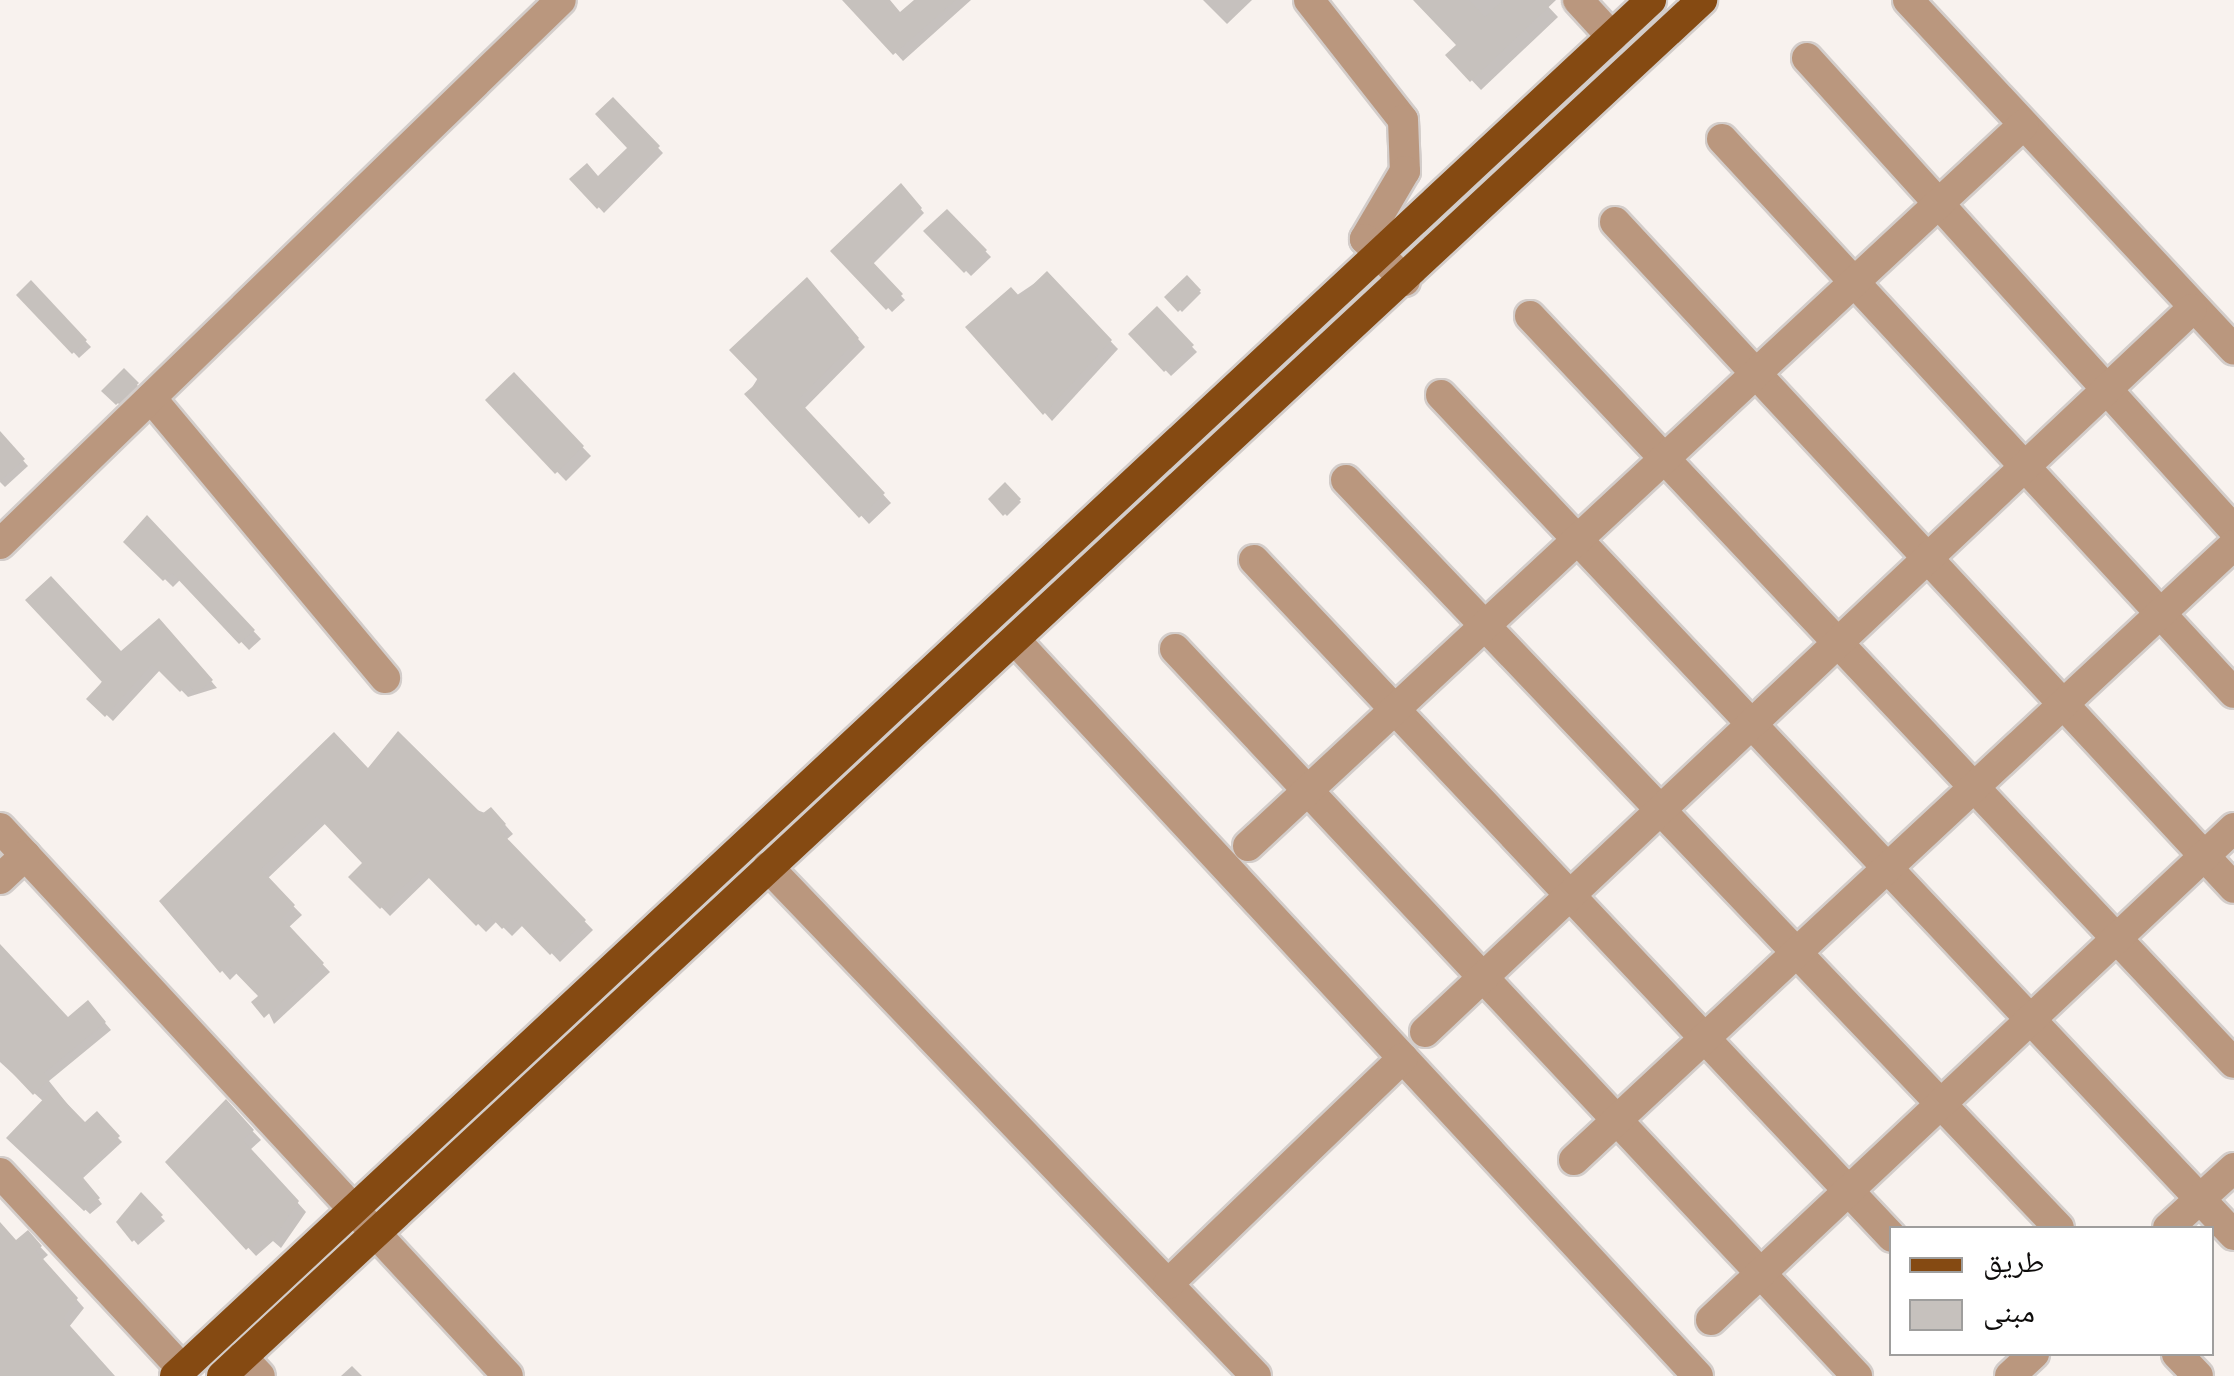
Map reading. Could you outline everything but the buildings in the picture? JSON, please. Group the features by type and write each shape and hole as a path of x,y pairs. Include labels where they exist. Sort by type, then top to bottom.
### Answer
{"main road":[{"path":"178,1373 1651,0"},
{"path":"242,1370 376,1234 768,867 1406,281 1702,0"}],"street":[{"path":"0,544 560,0"},
{"path":"1309,0 1403,120 1405,171 1366,228 1380,256 1406,281"},
{"path":"1578,0 1612,37"},
{"path":"1908,0 2234,350"},
{"path":"1807,58 1938,208 2234,530"},
{"path":"1248,846 1486,631 1579,539 1664,466 1850,285 1938,208 2023,125"},
{"path":"1722,139 1850,285 2234,693"},
{"path":"1615,222 2234,888"},
{"path":"1424,1032 2192,308"},
{"path":"1530,316 1664,466 1836,642 2234,1064"},
{"path":"1441,394 2234,1235"},
{"path":"151,398 385,678"},
{"path":"1346,480 2058,1226"},
{"path":"1574,1160 2234,545"},
{"path":"1254,560 1889,1234"},
{"path":"1015,640 1698,1376"},
{"path":"1175,649 1481,980 1620,1119 1857,1376"},
{"path":"0,828 508,1376"},
{"path":"1711,1320 2234,828"},
{"path":"0,879 26,856"},
{"path":"768,867 1256,1376"},
{"path":"1168,1284 1403,1058"},
{"path":"2170,1226 2234,1168"},
{"path":"0,1173 178,1373"},
{"path":"2179,1356 2198,1376"}]}
